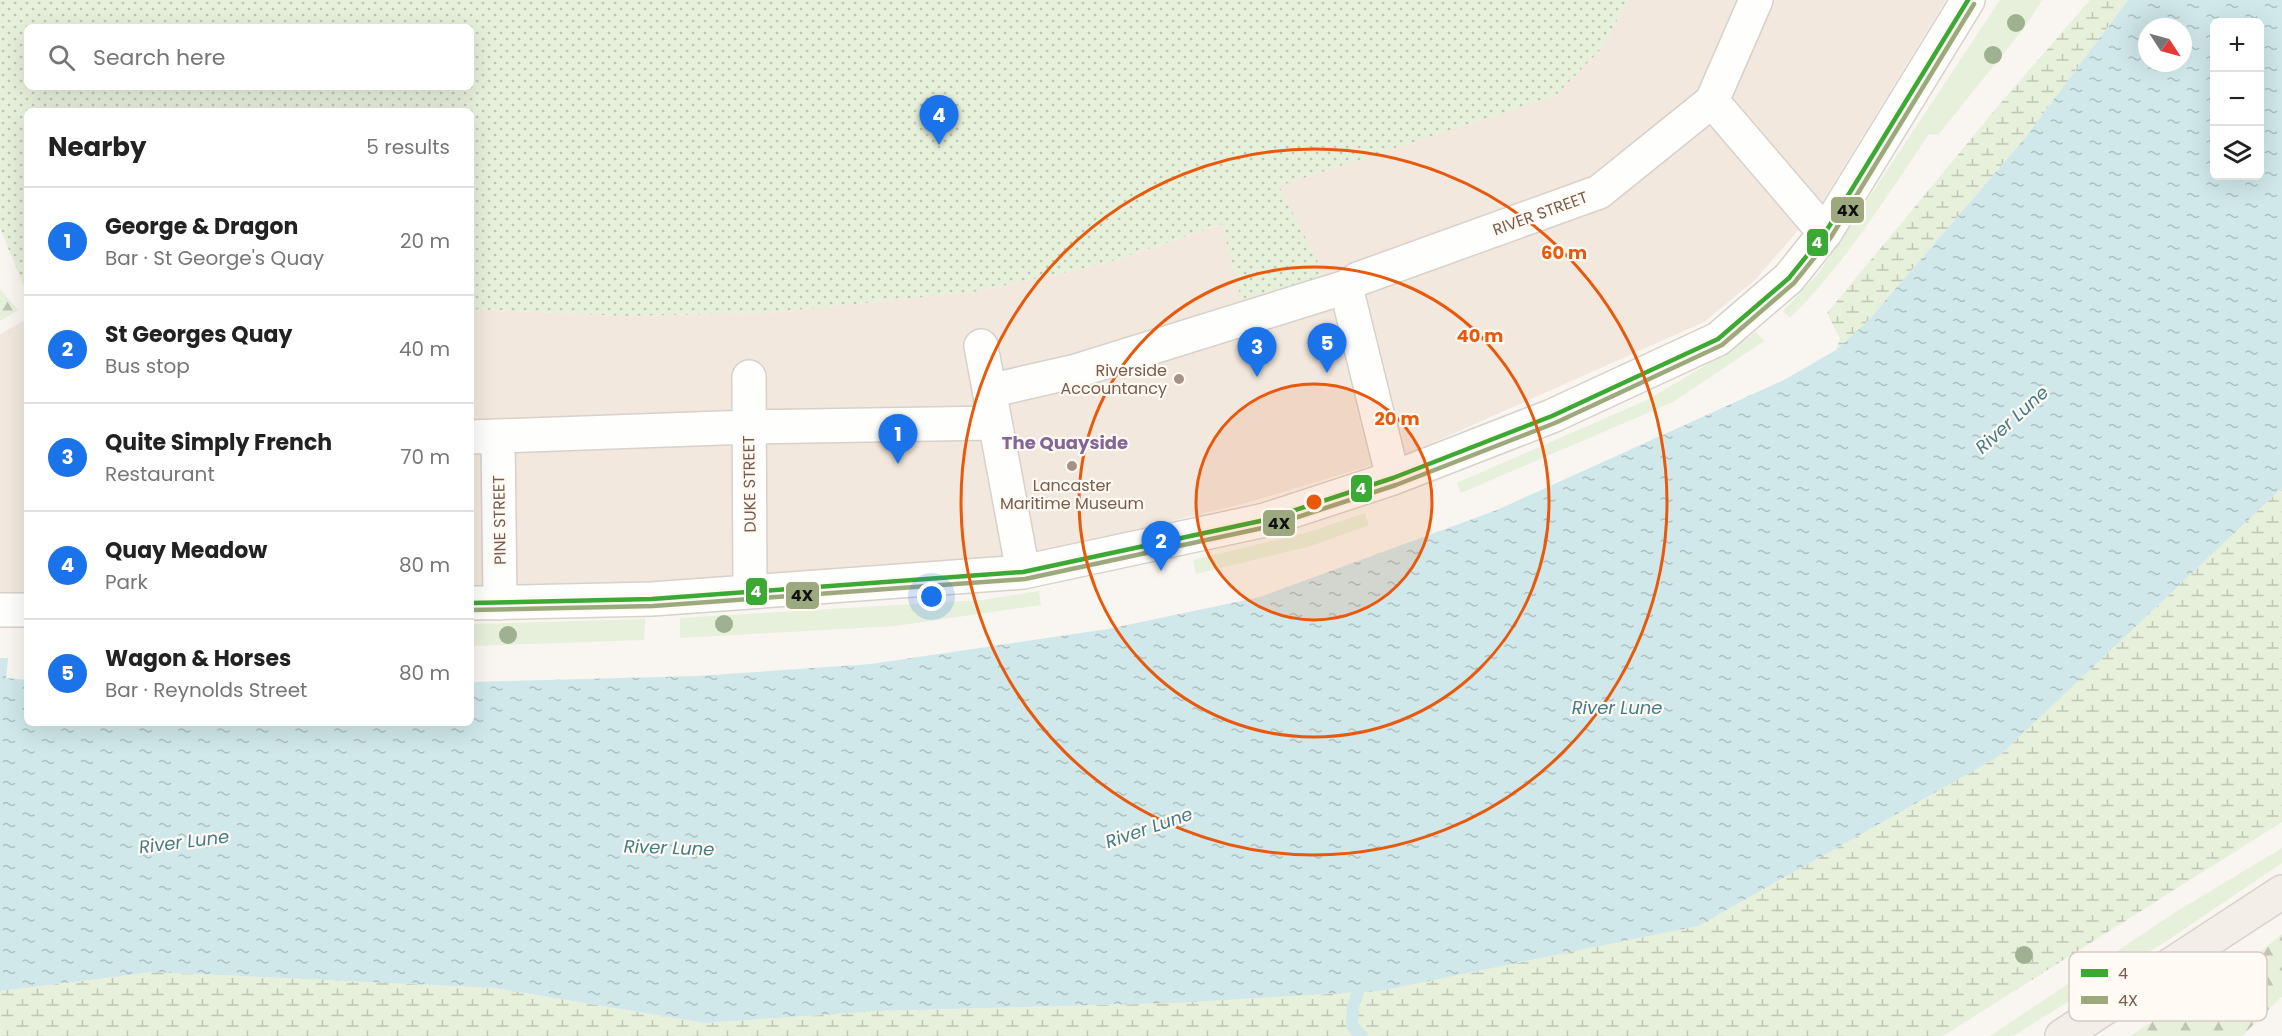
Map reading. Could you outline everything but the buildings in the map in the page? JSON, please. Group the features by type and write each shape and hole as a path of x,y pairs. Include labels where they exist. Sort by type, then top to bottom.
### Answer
{"main road":[{"path":"2190,952 2282,892"},
{"path":"2062,1036 2085,1021"}],"street":[{"name":"RIVER STREET","path":"989,391 1076,371 1346,287 1358,279 1599,192 1726,96 1756,0"},
{"path":"1780,0 1726,96 1825,233"},
{"path":"486,603 652,599 1023,572 1265,520 1393,478 1552,416 1718,339 1790,278 1825,233 1957,4"},
{"path":"1346,287 1393,478"},
{"path":"981,346 1023,572"},
{"name":"DUKE STREET","path":"749,377 750,592"},
{"path":"484,437 749,427 994,423"},
{"name":"PINE STREET","path":"484,437 486,603"},
{"path":"0,610 24,610"}],"shaded area":[{"path":"1628,0 1946,0 1821,204 1755,280 1704,322 1405,455 1250,502 1022,557 760,579 474,589 474,309 623,316 767,313 973,292 1100,265 1223,224 1241,299 1278,186 1555,96 1602,48"},
{"path":"24,321 24,599 0,599 0,334"}],"green space":[{"path":"0,0 1628,0 1602,48 1555,96 1279,186 1326,278 1241,299 1222,224 1100,265 973,292 767,313 623,316 474,309 474,108 24,108 24,287 0,228"},
{"path":"2000,0 2042,0 2024,28 1938,135 1929,134 1847,253 1790,318 1783,311 1819,273"},
{"path":"2090,0 2128,0 2025,138 1867,322 1836,350 1840,339 1827,313 1999,105"},
{"path":"0,289 18,310 0,321"},
{"path":"1756,332 1764,341 1673,402 1461,493 1457,483 1647,400 1723,355"},
{"path":"2282,488 2282,822 2076,952 2069,952 2069,956 1943,1036 0,1036 0,991 154,972 495,988 705,1023 880,1011 1175,1003 1380,991 1698,926 1998,757"},
{"path":"1365,513 1369,525 1311,546 1196,574 1193,560 1306,533"},
{"path":"1039,591 1041,605 895,626 680,638 680,618 982,600"},
{"path":"645,619 644,640 474,646 474,624"},
{"path":"2282,848 2282,863 2168,940 2149,952 2116,952 2174,913"},
{"path":"2282,934 2282,996 2267,1011 2267,952 2260,952"},
{"path":"2069,983 2069,1001 2013,1036 1990,1036"},
{"path":"2154,1021 2257,1021 2242,1036 2130,1036"}],"water":[{"name":"River Lune","path":"2128,0 2282,0 2282,488 1998,757 1698,926 1380,991 1175,1003 880,1011 705,1023 495,988 154,972 0,991 0,658 8,658 6,678 24,680 24,726 474,726 474,682 697,676 871,664 1108,629 1260,597 1497,510 1784,380 1836,350 1867,322 2025,138"}],"waterway":[{"path":"1358,993 1353,1006 1352,1026 1362,1036"}],"transit line":[{"name":"4","path":"474,603 652,599 1023,572 1265,520 1393,478 1552,416 1718,339 1789,278 1825,233 1968,0"},
{"name":"4X","path":"474,610 653,606 1025,579 1267,527 1396,485 1555,423 1722,345 1794,283 1831,237 1974,4"}],"place":[{"name":"Quay Meadow","path":"939,145"},
{"name":"Wagon & Horses","path":"1327,373"},
{"name":"Quite Simply French","path":"1257,377"},
{"name":"Riverside Accountancy","path":"1179,379"},
{"name":"George & Dragon","path":"898,464"},
{"name":"Lancaster Maritime Museum","path":"1072,466"},
{"name":"St Georges Quay","path":"1161,571"}],"district":[{"name":"The Quayside","path":"1065,443"}]}
